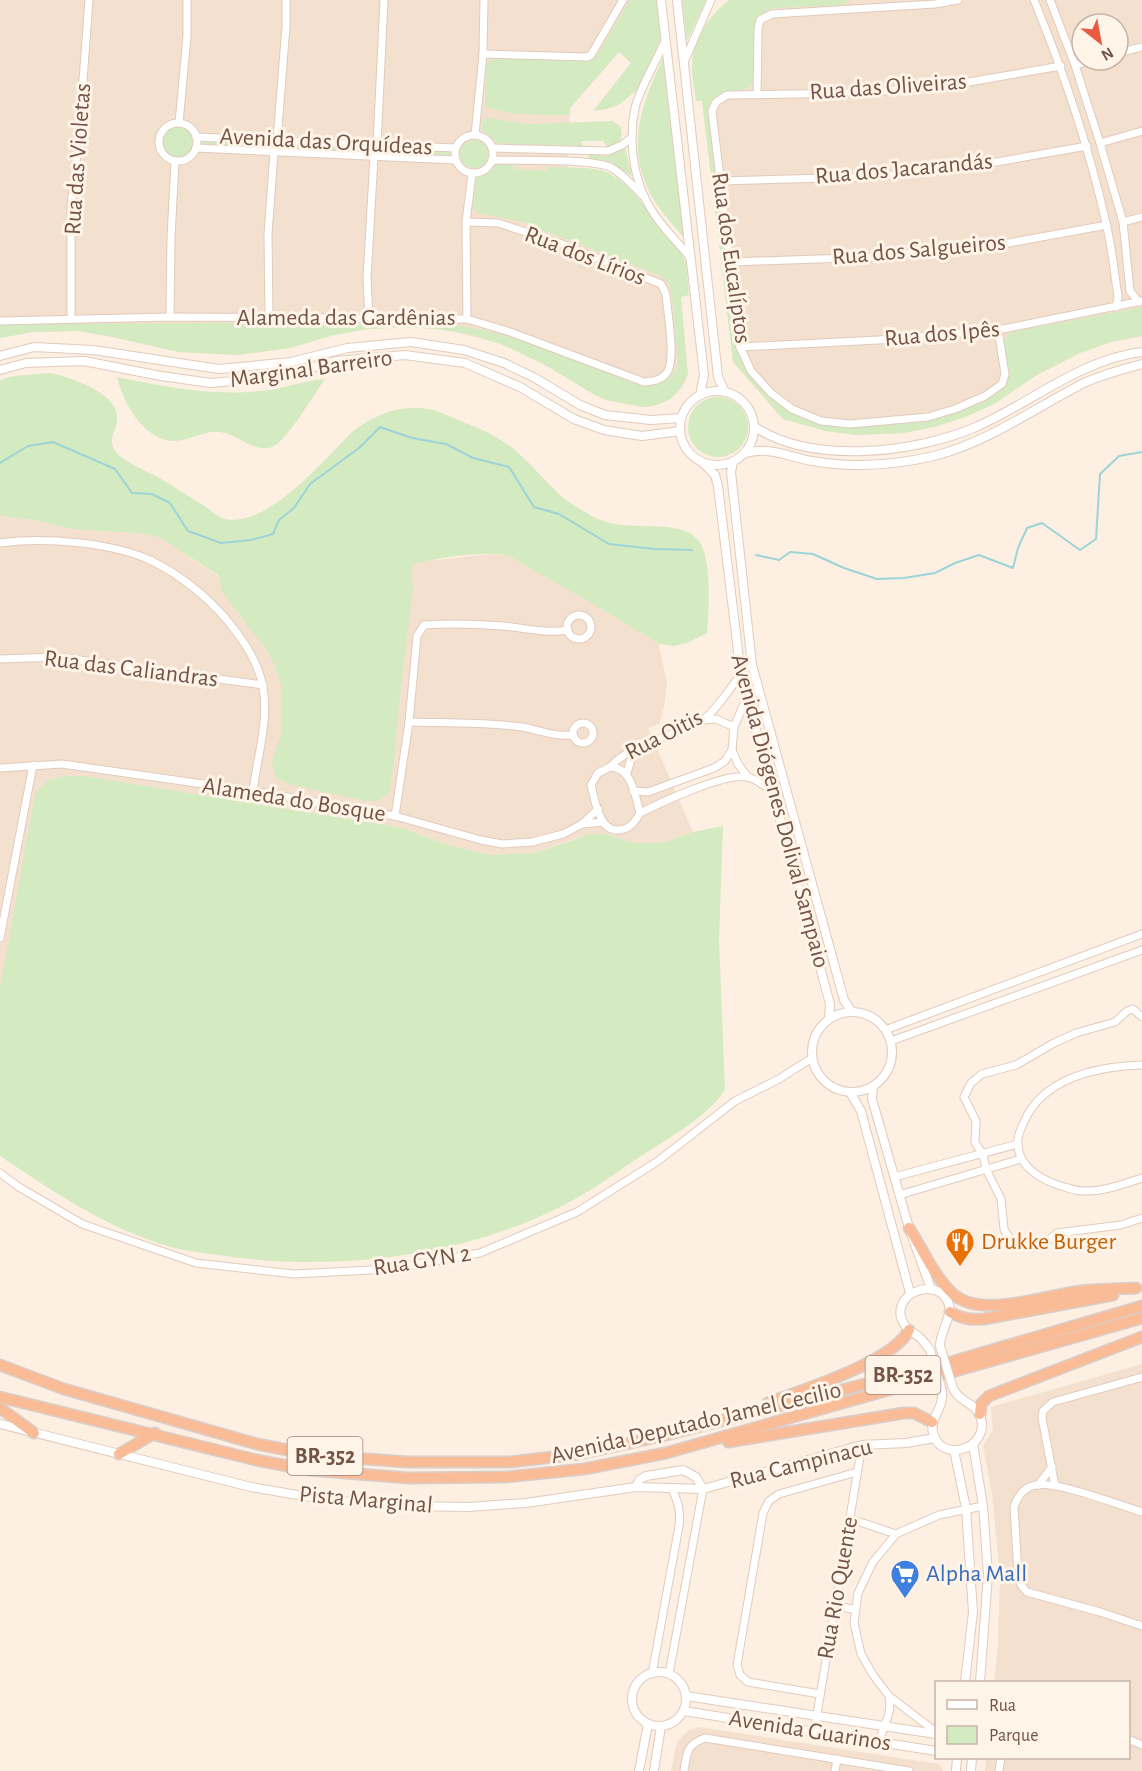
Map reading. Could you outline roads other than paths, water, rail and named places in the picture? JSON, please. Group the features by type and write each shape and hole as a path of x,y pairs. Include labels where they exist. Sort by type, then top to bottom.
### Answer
{"highway":[{"path":"909,1228 938,1278 953,1294 966,1303 995,1305 1080,1291 1139,1288"},
{"path":"950,1312 960,1318 984,1319 1139,1288"},
{"name":"Avenida Deputado Jamel Cecilio","path":"0,1365 64,1389 257,1444 313,1455 407,1462 510,1462 579,1455 662,1436 951,1362 1142,1306"},
{"name":"Avenida Deputado Jamel Cecilio","path":"0,1397 154,1433 256,1460 309,1470 408,1479 506,1477 584,1469 666,1453 1142,1318"},
{"path":"662,1436 765,1404 858,1368 898,1345 909,1330"},
{"path":"980,1414 981,1404 989,1396 1142,1337"},
{"path":"0,1408 34,1433"},
{"path":"666,1453 904,1413 914,1413 932,1422"},
{"path":"119,1454 154,1433"}],"street":[{"name":"Rua das Violetas","path":"71,318 71,207 80,134 89,0"},
{"path":"179,123 187,36 187,0"},
{"path":"277,140 286,0"},
{"path":"377,144 384,0"},
{"path":"475,135 483,54 484,0"},
{"path":"483,54 587,57 591,55 623,0"},
{"path":"661,0 704,375 700,395"},
{"path":"677,0 718,377 725,392"},
{"path":"684,62 711,0"},
{"path":"856,0 858,9"},
{"path":"757,95 758,29 760,20 772,14 935,4 958,0"},
{"path":"1034,0 1062,66 1087,146 1107,225 1118,296 1116,307"},
{"path":"1050,0 1070,50"},
{"path":"1044,25 1052,26 1058,21"},
{"path":"645,199 639,181 631,138 636,106 665,41"},
{"name":"Rua das Oliveiras","path":"716,102 727,95 862,93 957,84 1062,66"},
{"path":"1078,72 1123,222 1130,291 1141,301"},
{"name":"Rua dos Eucalíptos","path":"716,102 712,111 740,347 751,371 771,393 792,409 822,421 850,424 928,417 956,409 985,396 1002,384 1005,374 998,330"},
{"path":"1074,106 1080,102 1087,103"},
{"path":"179,123 190,127 196,137 196,148 188,159 176,161 165,157 161,152 159,141 163,130 168,126 179,123"},
{"path":"1100,143 1142,131"},
{"path":"475,135 486,139 492,148 492,160 484,171 472,174 461,169 455,160 455,148 463,138 475,135"},
{"name":"Avenida das Orquídeas","path":"196,137 455,148"},
{"path":"492,148 608,151 631,138"},
{"name":"Rua dos Jacarandás","path":"720,181 868,177 957,169 1087,146"},
{"name":"Avenida das Orquídeas","path":"196,148 455,160"},
{"path":"540,161 541,150"},
{"path":"269,318 268,234 274,152"},
{"path":"583,152 583,163"},
{"path":"369,318 366,278 374,156"},
{"path":"492,160 583,163 612,168 645,199 689,256"},
{"path":"170,317 171,237 176,161"},
{"path":"467,319 466,222 472,174"},
{"path":"1096,183 1103,183 1109,178"},
{"path":"1123,222 1142,217"},
{"name":"Rua dos Lírios","path":"466,222 498,223 562,244 661,284 666,294 672,363"},
{"name":"Rua dos Salgueiros","path":"730,262 874,257 980,247 1107,225"},
{"name":"Rua dos Ipês","path":"740,347 878,340 998,330 1141,301"},
{"name":"Alameda das Gardênias","path":"0,321 170,317 467,319 510,332 644,382 656,381 666,374 672,363"},
{"name":"Marginal Barreiro","path":"0,356 34,347 93,350 219,369 291,362 347,348 411,342 464,350 504,363 535,378 580,405 605,415 651,420 681,418"},
{"path":"755,427 777,439 828,450 874,452 937,441 977,427 1091,366 1131,353 1142,352"},
{"name":"Marginal Barreiro","path":"0,370 26,363 84,361 211,383 278,377 336,361 405,355 465,363 520,387 574,419 604,430 642,436 680,431"},
{"path":"746,453 764,450 812,461 860,465 894,463 935,456 1007,426 1087,382 1142,364"},
{"path":"712,391 725,392 735,395 750,411 755,427 752,443 746,453 733,462 714,466 704,464 687,451 682,442 681,418 685,408 700,395 712,391"},
{"name":"Avenida Diógenes Dolival Sampaio","path":"733,462 730,472 752,665 844,1000 852,1012"},
{"name":"Avenida Diógenes Dolival Sampaio","path":"704,464 715,475 718,486 729,586 746,699 830,1004 829,1020"},
{"path":"0,543 26,539 68,542 111,548 150,560 175,574 218,611 241,637 255,661 263,685 265,707 253,791"},
{"path":"395,816 409,722 417,636 424,625 502,626 555,633 568,630"},
{"name":"Rua das Caliandras","path":"0,659 58,657 263,685"},
{"name":"Rua Oitis","path":"610,767 619,757 634,749 703,720 741,675"},
{"path":"746,699 734,727 732,750 738,764 748,777 771,790"},
{"path":"703,720 716,719 734,727"},
{"path":"409,722 482,724 522,728 561,736 573,735"},
{"path":"634,749 627,773 640,813"},
{"path":"633,791 648,792 701,772 724,760 732,750"},
{"name":"Alameda do Bosque","path":"0,768 62,764 253,791 395,816 502,844 532,842 563,834 582,824 598,809"},
{"path":"0,938 33,765"},
{"path":"627,773 617,767 610,767 598,773 591,786 603,822 607,828 616,831 627,829 640,813 661,803 732,777 748,777"},
{"path":"701,772 706,786"},
{"name":"Alameda do Bosque","path":"582,824 603,822"},
{"path":"0,885 10,885"},
{"path":"885,1030 1142,934"},
{"path":"891,1041 1142,950"},
{"path":"1052,968 1057,981"},
{"path":"1142,1017 1133,1009 1127,1011 1115,1022 1076,1033 1016,1065 982,1074 971,1083 964,1097 976,1121 975,1143 983,1154 986,1168 1001,1199 1005,1229 1009,1238 1019,1246 1032,1248 1045,1243 1057,1233 1121,1225 1142,1218"},
{"path":"852,1012 865,1014 876,1020 891,1041 892,1054 883,1078 862,1091 850,1092 837,1089 825,1082 812,1058 812,1047 816,1036 829,1020 840,1014 852,1012"},
{"name":"Rua GYN 2","path":"0,1173 19,1187 82,1224 196,1263 294,1274 390,1269 480,1253 577,1212 658,1161 735,1101 779,1079 812,1058"},
{"path":"1142,1065 1123,1066 1079,1075 1059,1084 1044,1094 1029,1110 1017,1144 1021,1159 1045,1181 1083,1191 1104,1189 1142,1178"},
{"path":"873,1086 872,1099 899,1195 931,1289"},
{"path":"850,1092 861,1111 910,1293"},
{"path":"894,1177 1017,1144"},
{"path":"899,1195 1021,1159"},
{"path":"945,1164 949,1179"},
{"path":"918,1289 931,1289 943,1295 949,1303 950,1312 940,1336 940,1346 952,1388 959,1399 980,1414 981,1429 978,1438 964,1449 954,1450 934,1438 932,1422 942,1404 942,1391 930,1350 917,1335 904,1325 900,1315 902,1304 910,1293 918,1289"},
{"path":"1055,1486 1041,1418 1047,1406 1053,1402 1142,1377"},
{"name":"Pista Marginal","path":"0,1424 251,1487 341,1502 468,1507 526,1503 636,1487 703,1489"},
{"name":"Rua Campinacu","path":"703,1489 862,1445 906,1443 934,1438"},
{"path":"973,1444 983,1506 988,1574 980,1681"},
{"name":"Rua Rio Quente","path":"814,1732 862,1445"},
{"path":"954,1450 966,1508 973,1612 965,1681"},
{"path":"1038,1485 1052,1467"},
{"path":"636,1487 639,1480 646,1476 683,1470 696,1477 703,1489 669,1674"},
{"path":"820,1694 748,1682 740,1675 737,1665 763,1513 769,1502 779,1494 857,1472"},
{"path":"1142,1512 1055,1486 1038,1485 1022,1491 1014,1507 1018,1576 1027,1592 1142,1626"},
{"path":"652,1674 680,1526 681,1515 672,1489"},
{"path":"935,1732 889,1696 861,1654 854,1623 858,1593 873,1562 896,1534 939,1515 983,1506"},
{"path":"851,1519 896,1534"},
{"path":"835,1605 856,1610"},
{"path":"660,1672 669,1674 681,1683 686,1696 684,1711 675,1721 662,1726 648,1724 635,1711 632,1702 633,1693 643,1678 660,1672"},
{"name":"Avenida Guarinos","path":"686,1696 882,1727 935,1733"},
{"path":"879,1742 882,1727 891,1706 889,1696"},
{"name":"Avenida Guarinos","path":"684,1711 935,1751"},
{"path":"639,1771 648,1724"},
{"path":"654,1771 662,1726"},
{"path":"684,1771 689,1748 694,1742 705,1738 909,1771"},
{"path":"835,1771 837,1759"}],"waterway":[{"path":"0,463 28,446 53,442 115,469 132,493 152,494 170,503 188,531 221,543 251,540 273,534 279,520 294,508 310,484 359,448 380,427 412,438 446,444 473,458 509,467 534,507 559,514 609,544 692,550"},
{"path":"756,555 779,560 790,552 813,554 877,579 935,573 979,555 1013,568 1018,548 1027,528 1042,523 1080,550 1096,539 1100,474 1119,456 1142,452"}],"place":[{"name":"Drukke Burger","path":"960,1268"},
{"name":"Alpha Mall","path":"905,1600"}]}
